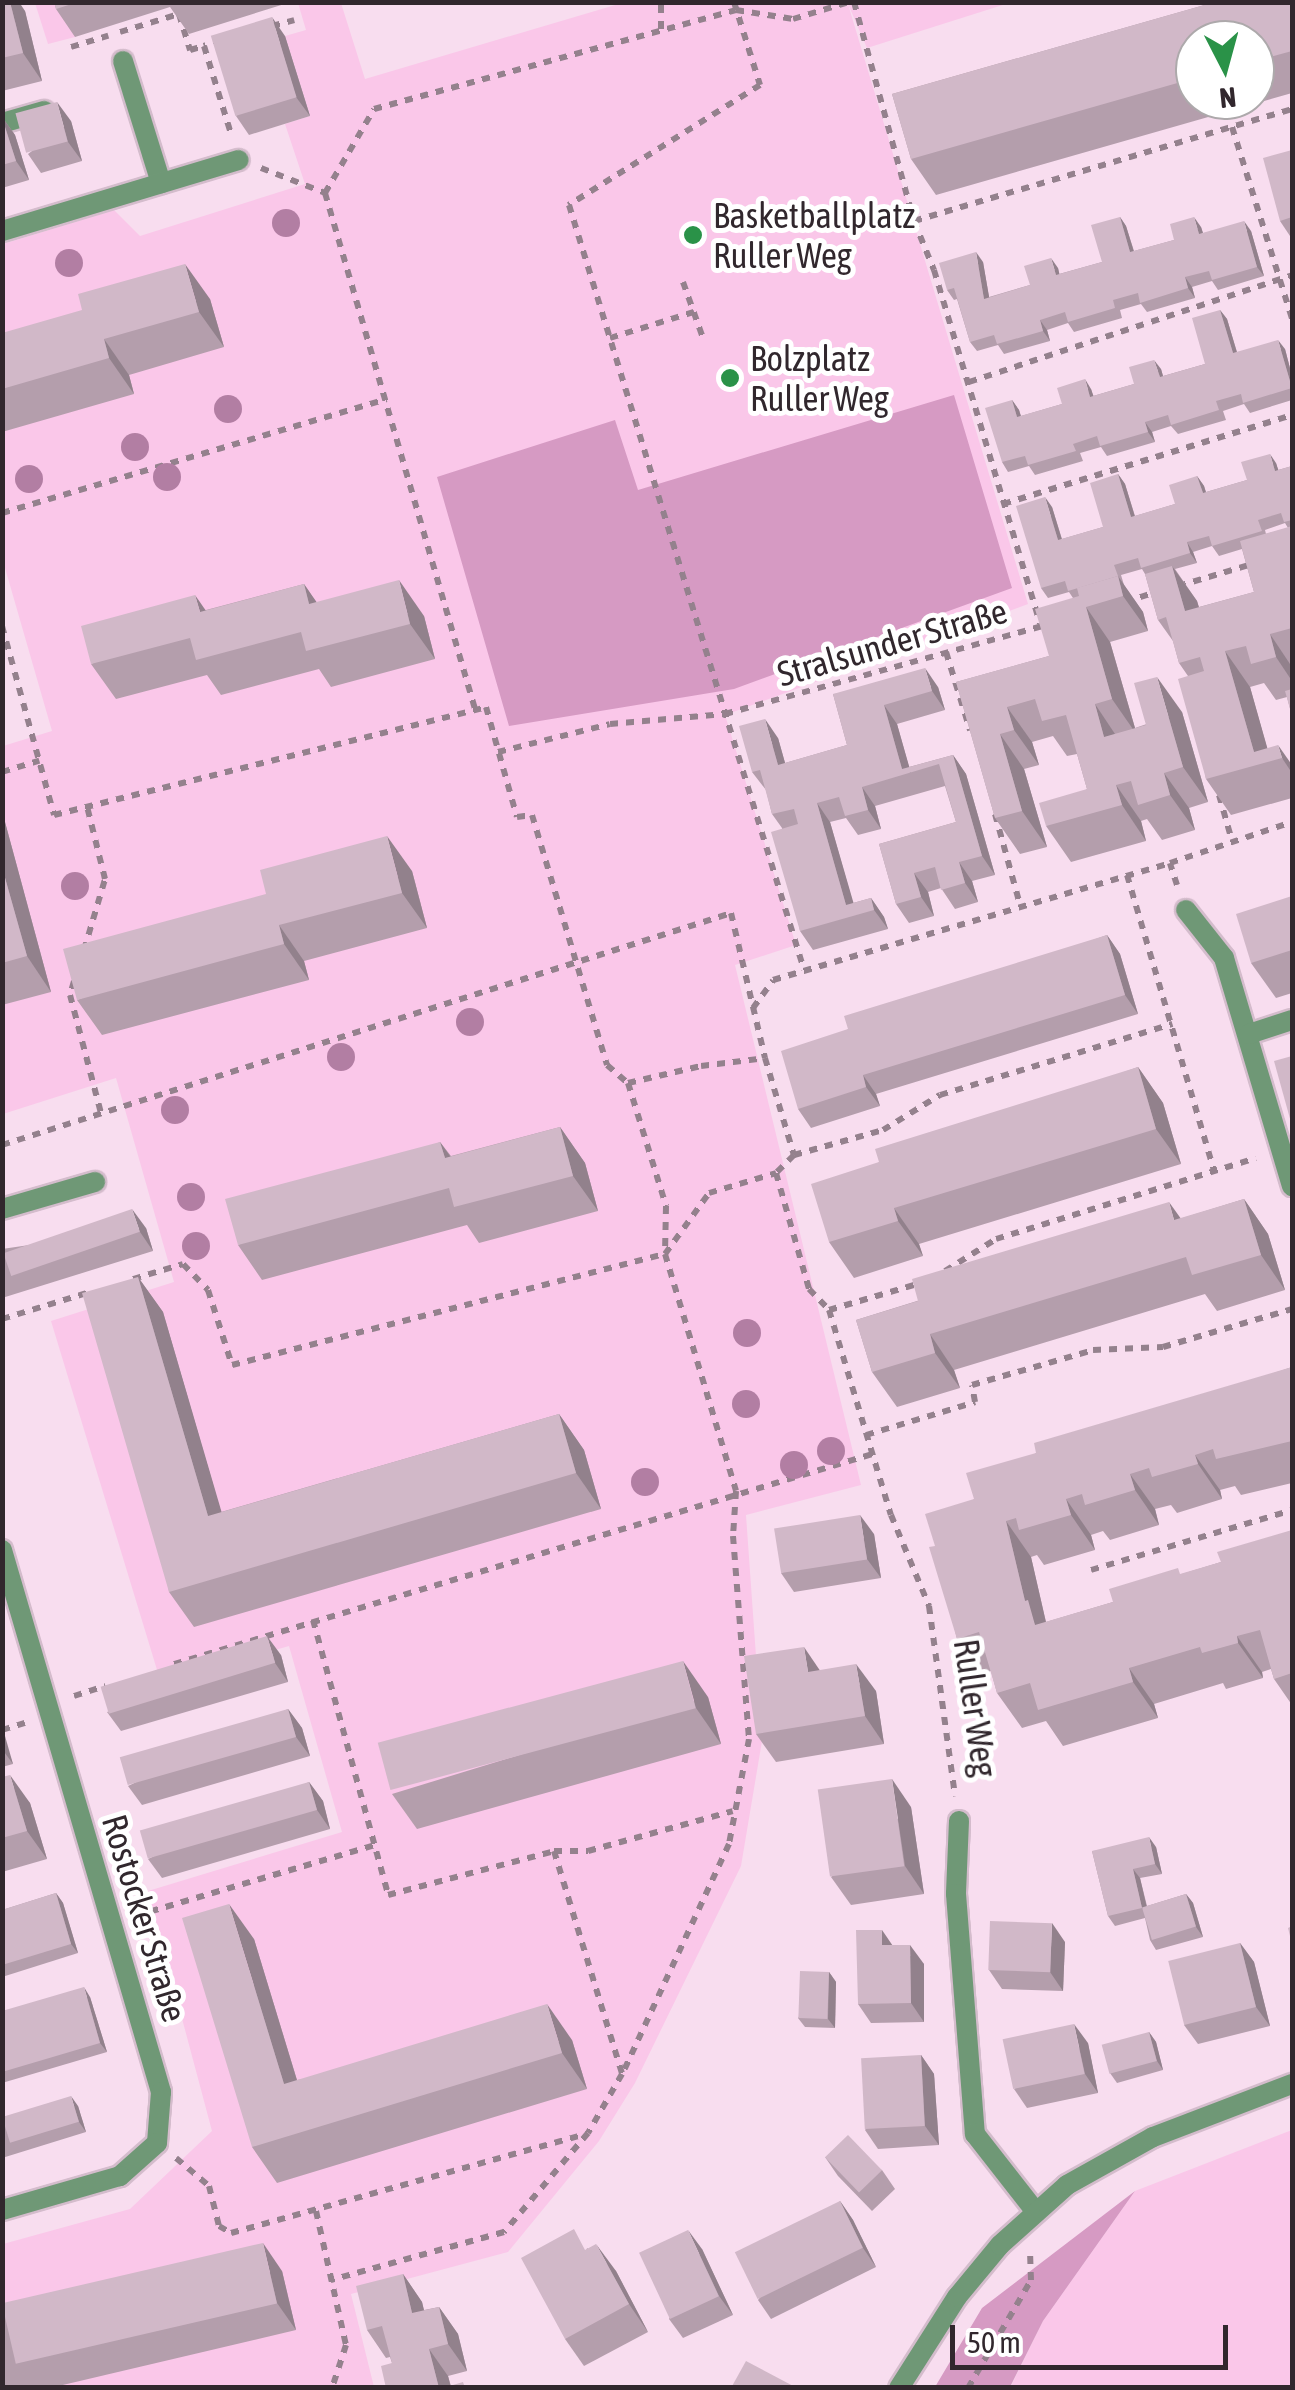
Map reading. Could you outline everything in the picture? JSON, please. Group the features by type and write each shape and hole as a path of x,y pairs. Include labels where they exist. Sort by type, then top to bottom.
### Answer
{"street":[{"path":"123,61 161,183"},
{"path":"2,123 52,108"},
{"path":"2,231 239,160"},
{"path":"1186,910 1224,958 1292,1186"},
{"path":"1248,1034 1292,1020"},
{"path":"2,1209 95,1182"},
{"name":"Rostocker Straße","path":"2,1550 160,2092 157,2142"},
{"name":"Ruller Weg","path":"959,1821 956,1894 974,2134 1036,2212"},
{"path":"899,2388 957,2298 1018,2227 1036,2212 1096,2167 1153,2136 1292,2084"},
{"path":"2,2210 120,2176 157,2142"}],"path":[{"path":"661,29 662,2"},
{"path":"475,709 325,193 374,109 735,6 793,19 851,2 914,222 934,270 969,382 1040,626"},
{"path":"735,6 760,85 569,205 804,970"},
{"path":"71,47 178,14 190,50 240,36"},
{"path":"258,30 294,20"},
{"path":"204,46 239,160 325,193"},
{"path":"914,222 1292,110"},
{"path":"1232,127 1292,320"},
{"path":"969,382 1292,275"},
{"path":"683,282 704,341"},
{"path":"610,338 694,312"},
{"path":"2,513 386,399"},
{"path":"1003,504 1292,415"},
{"path":"1108,606 1254,563"},
{"path":"1159,592 1164,610"},
{"name":"Stralsunder Straße","path":"498,752 610,724 725,714 1058,622"},
{"path":"2,626 54,814 486,707 517,818 532,814 606,1065 628,1083 666,1206 665,1254 736,1492 732,1536 749,1739 732,1811 729,1844 622,2074 588,2133 504,2232 331,2280"},
{"path":"946,652 973,738"},
{"path":"2,772 40,762"},
{"path":"1217,788 1232,842"},
{"path":"80,962 104,879 87,806"},
{"path":"994,811 1020,905"},
{"path":"752,1009 773,980 1170,863 1292,822"},
{"path":"1170,863 1186,910"},
{"path":"1127,875 1214,1170"},
{"path":"2,1145 102,1117 730,913 764,1058 794,1154"},
{"path":"75,979 70,995 102,1117"},
{"path":"129,1280 183,1264 208,1290 232,1365 665,1254 709,1192 776,1173 794,1154 883,1130 940,1095 1172,1024"},
{"path":"628,1083 701,1066 764,1058"},
{"path":"829,1310 930,1280 996,1239 1282,1151"},
{"name":"Ruller Weg","path":"776,1173 809,1289 829,1310 890,1515 929,1606 959,1821"},
{"path":"2,1319 93,1292"},
{"path":"866,1435 975,1402 972,1385 1093,1350 1164,1346 1292,1308"},
{"path":"158,1669 872,1454"},
{"path":"1091,1570 1292,1510"},
{"path":"313,1620 388,1896 554,1851 588,1851 732,1811"},
{"path":"48,1704 121,1681"},
{"path":"110,1924 374,1845"},
{"path":"554,1851 622,2074"},
{"path":"157,2142 209,2186 219,2226 231,2233 588,2133"},
{"path":"316,2211 346,2346 332,2388"},
{"path":"968,2388 1031,2280 1034,2264 1018,2227"}],"shaded area":[{"path":"35,3 65,3 75,37 48,44"},
{"path":"298,3 341,3 365,79 622,3 1009,3 867,48 848,4 1028,604 725,715 796,945 735,965 861,1485 746,1515 762,1741 741,1866 635,2083 599,2141 508,2252 351,2294 374,2387 3,2387 3,2244 130,2209 212,2131 148,1891 342,1832 289,1646 161,1683 51,1321 174,1282 116,1078 3,1114 3,746 52,731 3,561 3,244 114,210 140,236 305,184 285,124 310,116 285,36 306,30"},
{"path":"954,395 1012,588 734,689 509,726 437,477 615,420 638,490"},
{"path":"1292,2130 1292,2387 1010,2388 1043,2321 1135,2191"},
{"path":"1135,2191 1043,2321 1010,2387 935,2387 982,2308"}],"building":[{"path":"2,2 10,2 23,53 2,58"},
{"path":"54,2 78,2 56,9"},
{"path":"1215,2 1292,2 1292,51 1275,56 1275,20 1175,20 1175,84 911,159 892,94"},
{"path":"272,17 297,97 235,116 211,36"},
{"path":"57,102 68,142 26,153 15,113"},
{"path":"2,118 16,161 2,165"},
{"path":"1292,150 1292,217 1280,221 1263,158"},
{"path":"1120,217 1130,252 1174,240 1170,224 1194,217 1199,234 1244,221 1257,267 1212,280 1209,271 1185,277 1188,288 1140,303 1138,293 1113,300 1115,308 1068,322 1065,312 1040,320 1043,331 997,344 994,335 970,342 954,288 947,290 939,263 976,252 984,299 1030,285 1024,266 1051,258 1056,275 1102,262 1091,225"},
{"path":"185,264 199,312 104,339 109,358 2,389 2,333 82,310 78,294"},
{"path":"1220,310 1233,353 1278,340 1292,388 1243,403 1241,394 1216,401 1219,410 1171,425 1168,415 1145,422 1148,432 1100,446 1097,436 1073,444 1076,451 1028,465 1025,456 1002,462 985,408 1012,400 1017,417 1062,404 1057,388 1085,379 1090,397 1134,384 1129,367 1154,360 1160,377 1205,364 1192,318"},
{"path":"1270,454 1275,471 1292,466 1292,520 1284,522 1281,513 1258,520 1262,531 1212,546 1209,536 1187,542 1190,553 1141,568 1138,558 1114,565 1118,576 1068,591 1065,581 1041,588 1016,506 1045,497 1058,540 1103,527 1090,483 1118,474 1131,517 1175,504 1169,485 1197,476 1203,493 1247,480 1241,462"},
{"path":"1292,526 1292,628 1270,634 1276,657 1251,664 1246,646 1225,651 1254,752 1278,745 1282,758 1206,779 1178,679 1204,671 1200,657 1179,663 1166,617 1158,620 1145,574 1172,566 1185,611 1254,592 1240,541"},
{"path":"1118,576 1123,596 1086,607 1112,699 1095,704 1104,737 1146,725 1134,683 1157,677 1183,767 1164,773 1170,795 1138,805 1131,781 1116,785 1122,805 1046,826 1039,803 1087,789 1066,715 1042,721 1035,699 1007,707 1014,730 1000,734 1022,811 995,818 956,682 1049,656 1035,609 1079,596 1077,588"},
{"path":"399,580 410,624 306,651 301,632 196,660 190,638 91,664 81,626 195,595 200,612 304,584 309,604"},
{"path":"925,668 932,691 884,705 902,769 953,755 982,856 959,862 965,883 941,890 935,867 914,873 921,897 896,904 879,844 956,822 939,764 862,787 868,810 845,816 839,797 817,803 846,905 871,898 874,910 800,931 771,832 798,824 794,809 772,814 760,770 752,772 739,726 765,719 778,765 847,745 833,694"},
{"path":"1292,689 1292,716 1285,691"},
{"path":"387,836 402,893 279,925 284,944 77,1000 63,949 266,894 260,870"},
{"path":"2,867 27,956 2,963"},
{"path":"1292,896 1292,950 1251,963 1236,914"},
{"path":"1107,935 1125,995 863,1075 866,1087 798,1109 781,1051 848,1029 844,1016"},
{"path":"1292,1056 1292,1126 1274,1061"},
{"path":"1138,1067 1156,1129 894,1208 898,1221 829,1242 811,1184 879,1162 875,1149"},
{"path":"560,1127 573,1176 454,1207 449,1188 238,1245 225,1199 440,1142 445,1158"},
{"path":"1244,1199 1261,1255 1192,1275 1186,1257 930,1334 935,1353 872,1372 856,1320 918,1301 912,1279 1169,1202 1174,1220"},
{"path":"132,1209 140,1232 11,1276 3,1253"},
{"path":"138,1277 208,1516 559,1414 576,1473 169,1592 82,1293"},
{"path":"1292,1367 1292,1441 1216,1459 1213,1449 1195,1455 1198,1464 1152,1477 1149,1468 1130,1474 1135,1490 1085,1505 1082,1494 1066,1499 1071,1515 1019,1530 1016,1518 1006,1521 1025,1601 1028,1600 1035,1625 1113,1602 1109,1589 1178,1568 1180,1574 1221,1562 1217,1552 1292,1530 1292,1673 1274,1679 1260,1630 1237,1636 1238,1643 1202,1653 1200,1647 1129,1668 1133,1682 1038,1710 1030,1683 997,1693 979,1632 957,1639 929,1547 935,1546 925,1514 974,1499 966,1473 1036,1453 1034,1443"},
{"path":"860,1515 867,1559 781,1573 774,1529"},
{"path":"267,1636 275,1663 109,1714 101,1687"},
{"path":"804,1647 808,1672 856,1664 865,1716 756,1734 744,1656"},
{"path":"683,1661 696,1708 390,1790 378,1743"},
{"path":"288,1709 296,1737 128,1785 120,1757"},
{"path":"10,1775 27,1831 2,1838 2,1777"},
{"path":"892,1779 904,1866 830,1877 818,1789"},
{"path":"309,1782 317,1810 148,1858 140,1831"},
{"path":"1149,1837 1155,1864 1133,1869 1142,1908 1108,1916 1092,1851"},
{"path":"56,1893 71,1944 2,1965 2,1910"},
{"path":"1186,1894 1196,1927 1152,1940 1142,1907"},
{"path":"229,1904 284,2084 547,2004 562,2053 252,2147 182,1918"},
{"path":"990,1921 1052,1923 1050,1972 988,1970"},
{"path":"856,1930 882,1930 882,1945 910,1945 911,2003 858,2004"},
{"path":"1240,1943 1256,2007 1184,2025 1168,1961"},
{"path":"800,1971 829,1972 827,2019 798,2018"},
{"path":"84,1987 100,2043 2,2072 2,2011"},
{"path":"1074,2024 1085,2074 1013,2089 1003,2039"},
{"path":"1149,2032 1157,2061 1109,2074 1102,2045"},
{"path":"921,2055 925,2126 865,2129 861,2058"},
{"path":"71,2096 79,2122 10,2143 2,2117"},
{"path":"848,2135 882,2170 859,2192 825,2157"},
{"path":"840,2201 863,2248 758,2299 735,2252"},
{"path":"574,2229 585,2250 596,2244 629,2304 565,2339 521,2258"},
{"path":"688,2230 719,2296 670,2319 639,2253"},
{"path":"263,2243 277,2303 16,2364 2,2303"},
{"path":"403,2274 412,2313 439,2307 448,2344 429,2349 439,2388 386,2388 381,2366 392,2363 382,2326 367,2330 356,2286"},
{"path":"746,2361 797,2388 731,2388"},
{"path":"463,2382 465,2388 443,2388"}],"place":[{"name":"Basketballplatz Ruller Weg","path":"693,235"},
{"name":"Bolzplatz Ruller Weg","path":"730,378"}]}
